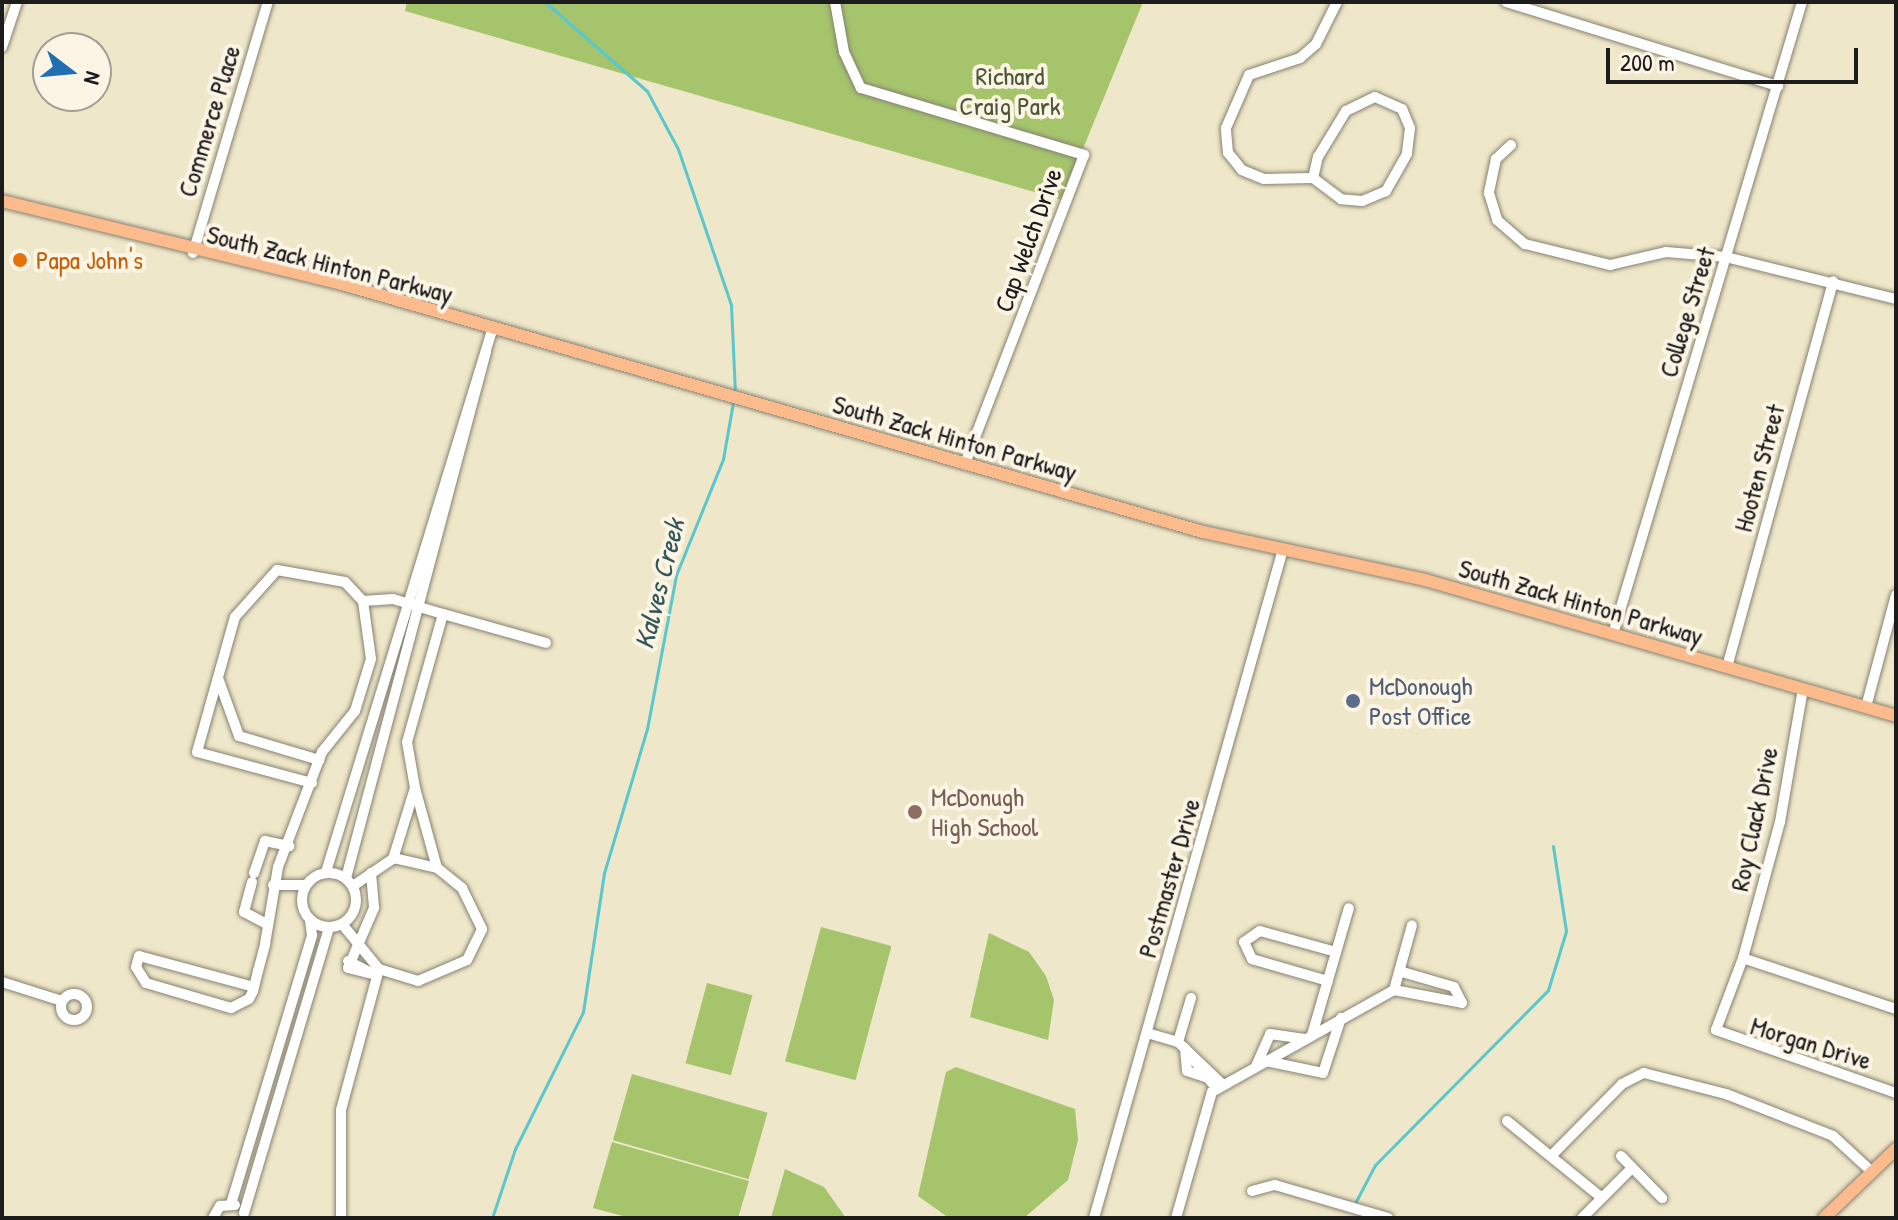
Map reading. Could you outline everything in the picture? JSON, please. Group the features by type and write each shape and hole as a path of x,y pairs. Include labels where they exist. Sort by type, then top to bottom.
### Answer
{"main road":[{"name":"South Zack Hinton Parkway","path":"2,201 193,253 342,284 965,463 1613,634 1896,716"},
{"path":"1824,1218 1896,1149"}],"street":[{"path":"2,47 17,2"},
{"name":"Commerce Place","path":"193,253 268,2"},
{"name":"Cap Welch Drive","path":"835,2 844,52 861,88 1084,155 965,463"},
{"path":"1313,178 1318,157 1356,100 1391,99 1402,109 1410,128 1407,154 1386,191 1362,201 1341,199 1313,178 1264,179 1242,170 1228,153 1226,128 1249,75 1300,58 1316,44 1337,2"},
{"path":"1506,2 1778,86"},
{"name":"College Street","path":"1613,634 1802,2"},
{"path":"1511,145 1496,159 1489,193 1497,220 1525,244 1610,265 1666,252 1726,257 1896,299"},
{"name":"Hooten Street","path":"1727,667 1833,281"},
{"path":"273,885 289,888 306,885 326,872 413,604 493,327"},
{"name":"Postmaster Drive","path":"1094,1218 1283,549"},
{"path":"254,987 139,956 136,967 146,983 231,1008 246,1005 254,987 273,885 289,846 312,783 319,760 355,711 371,659 363,601 345,582 277,570 239,608 197,752 312,783"},
{"path":"1866,707 1896,595"},
{"path":"363,601 413,604 546,643"},
{"path":"310,920 329,927 342,924 355,909 349,882 413,604"},
{"path":"437,868 415,788 407,742 443,614"},
{"path":"218,678 239,736 319,760"},
{"name":"Roy Clack Drive","path":"1743,958 1780,822 1803,689"},
{"path":"326,872 349,882 393,859 415,788"},
{"path":"267,924 244,912 253,877 265,841 289,846"},
{"path":"371,873 374,908 348,961 361,970 418,981 467,960 477,946 481,919 452,876 437,868 393,859"},
{"path":"302,901 306,885"},
{"path":"213,1218 231,1204 312,935 302,901 289,888"},
{"path":"1308,1037 1349,908"},
{"path":"341,1218 341,1110 377,973 368,949 342,924"},
{"path":"1394,990 1412,925"},
{"path":"231,1204 245,1216 329,927"},
{"path":"1328,981 1254,960 1244,942 1260,931 1336,952"},
{"path":"361,970 368,949"},
{"path":"1743,958 1896,1009"},
{"name":"Morgan Drive","path":"1743,958 1716,1014 1716,1030 1726,1039 1896,1093"},
{"path":"1176,1218 1219,1086 1394,990 1462,1003 1455,988 1399,971"},
{"path":"2,982 62,1001"},
{"path":"1191,998 1182,1045 1206,1077 1219,1086"},
{"path":"1261,1064 1321,1074 1341,1018"},
{"path":"1147,1033 1182,1045 1219,1086"},
{"path":"1261,1064 1269,1034 1308,1037"},
{"path":"1554,1153 1622,1084 1644,1073 1726,1094 1833,1136 1872,1172"},
{"path":"1507,1121 1554,1153 1602,1198"},
{"path":"1621,1156 1662,1198"},
{"path":"1582,1218 1632,1168"},
{"path":"1252,1191 1275,1185 1388,1218"}],"green space":[{"name":"Richard Craig Park","path":"407,2 1143,2 1062,200 405,11"},
{"path":"821,927 892,946 856,1080 785,1061"},
{"path":"989,933 1029,952 1046,976 1054,1000 1048,1040 970,1017"},
{"path":"707,983 752,995 731,1075 686,1063"},
{"path":"956,1067 1075,1109 1078,1140 1068,1180 1024,1218 949,1218 918,1196 946,1072"},
{"path":"632,1074 768,1113 749,1179 613,1140"},
{"path":"612,1142 749,1181 738,1218 630,1218 593,1208"},
{"path":"785,1169 824,1187 846,1218 771,1218"}],"waterway":[{"name":"Kalves Creek","path":"545,2 647,91 678,149 731,305 735,394"},
{"name":"Kalves Creek","path":"492,1218 515,1149 583,1012 604,873 647,729 676,575 723,459 733,402"},
{"path":"1354,1205 1375,1165 1548,990 1566,931 1553,846"}],"place":[{"name":"Papa John's","path":"20,260"},
{"name":"McDonough Post Office","path":"1353,701"},
{"name":"McDonugh High School","path":"915,812"}]}
